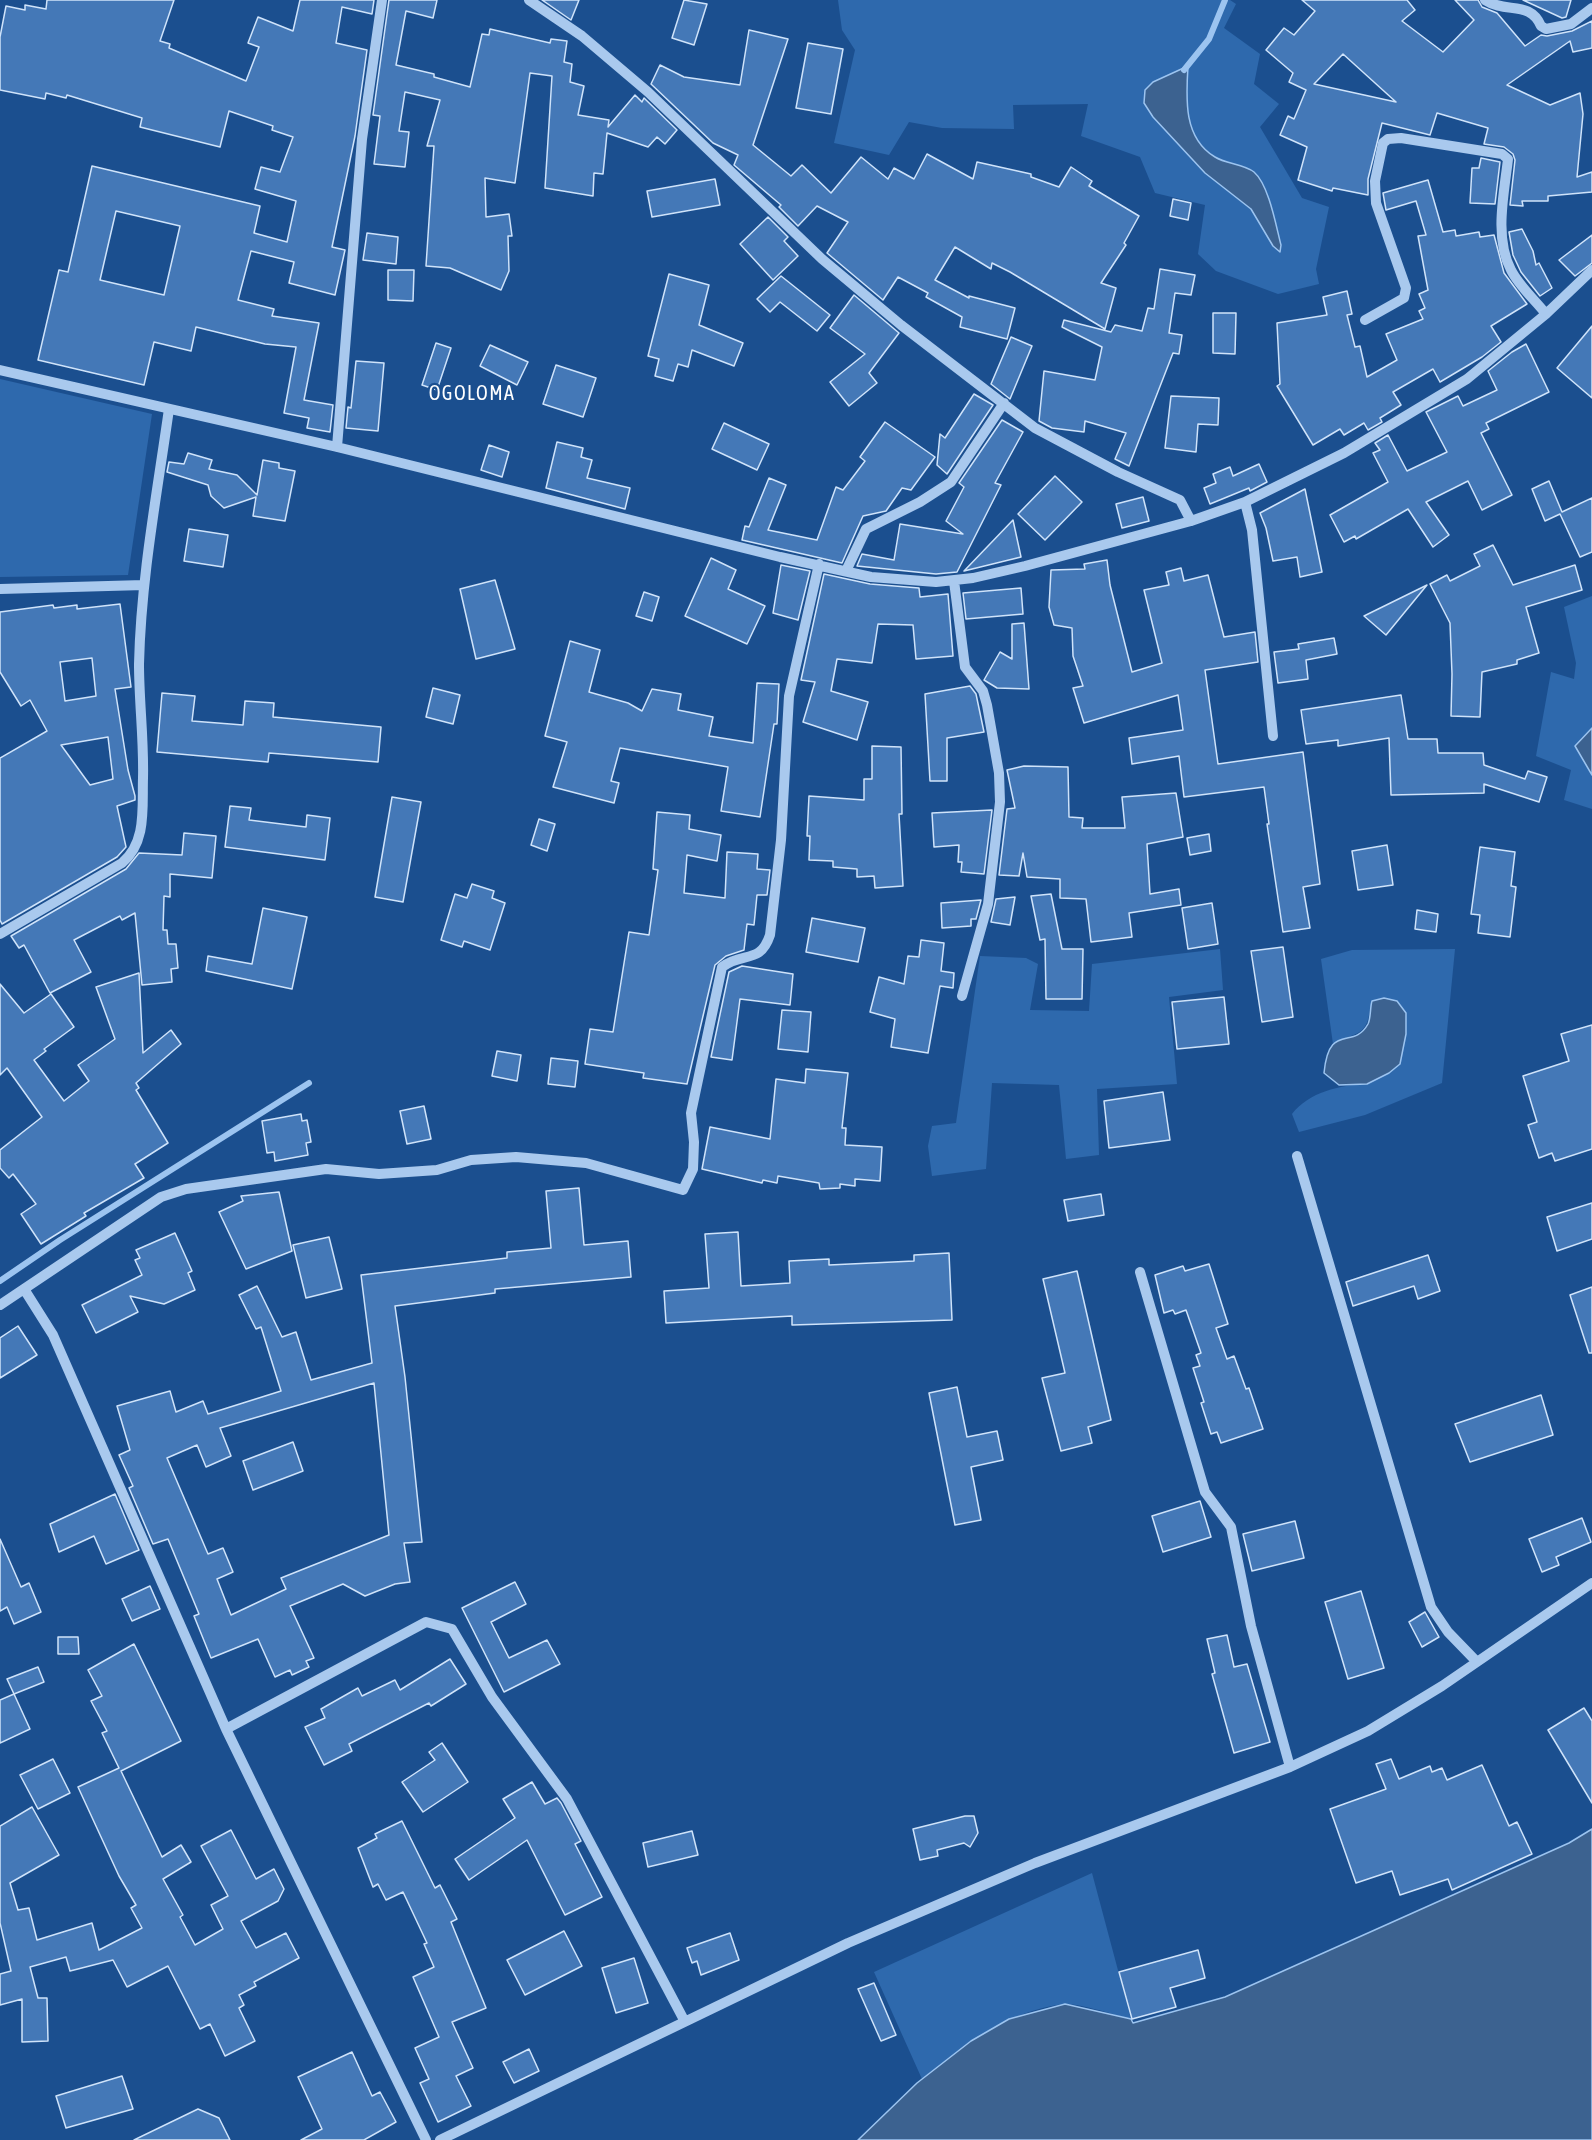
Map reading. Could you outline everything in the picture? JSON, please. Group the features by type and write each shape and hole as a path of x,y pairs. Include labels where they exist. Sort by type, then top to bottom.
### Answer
{"street":[{"path":"337,447 362,139 382,0"},
{"path":"529,0 582,36 648,92 822,259 902,326 1035,428 1118,472 1180,500 1191,521"},
{"path":"1485,0 1496,6 1509,4 1528,8 1537,14 1541,26 1546,29 1571,24 1592,9"},
{"path":"1365,320 1404,298 1406,288 1376,203 1375,181 1383,143 1388,139 1502,154 1509,159 1502,211 1505,253 1511,271 1546,314"},
{"path":"0,370 337,447 639,524 846,571 906,582 954,581 1025,566 1191,521 1245,502 1344,453 1467,379 1546,314 1592,270"},
{"path":"846,571 866,529 920,502 951,482 1004,403"},
{"path":"2,929 122,863 136,848 141,834 143,763 139,663 144,585 169,409"},
{"path":"1245,502 1252,530 1273,736"},
{"path":"0,1305 161,1197 186,1189 326,1169 379,1174 437,1170 471,1160 516,1157 586,1163 683,1190 693,1169 694,1142 691,1113 711,1006 722,967 730,961 760,953 766,948 770,935 781,840 789,696 819,564"},
{"path":"954,581 964,667 983,691 985,698 999,773 1000,802 988,904 962,996"},
{"path":"0,589 144,585"},
{"path":"1297,1156 1431,1608 1448,1632 1477,1662"},
{"path":"1140,1272 1205,1492 1231,1527 1251,1626 1290,1767"},
{"path":"24,1289 53,1335 172,1613 426,2140"},
{"path":"440,2140 684,2020 848,1943 1035,1863 1290,1767 1368,1731 1477,1662 1592,1584"},
{"path":"226,1729 426,1622 452,1629 492,1697 567,1799 684,2020"}],"shaded area":[{"path":"838,0 1230,0 1236,4 1224,28 1260,54 1254,84 1279,104 1260,127 1302,198 1329,207 1316,269 1319,284 1278,294 1216,271 1198,254 1205,205 1155,193 1140,157 1081,136 1088,104 1013,105 1014,129 942,128 909,122 889,155 834,143 855,50 842,30"},
{"path":"1188,66 1187,104 1197,139 1215,157 1250,169 1259,178 1271,206 1281,245 1280,252 1273,246 1251,209 1205,173 1153,117 1144,103 1145,90 1153,82"},
{"path":"0,379 152,414 128,575 0,577"},
{"path":"1592,596 1592,809 1564,800 1571,770 1536,756 1551,672 1574,679 1576,663 1564,607"},
{"path":"1592,728 1592,775 1575,746"},
{"path":"1220,949 1223,990 1169,997 1177,1084 1097,1089 1099,1155 1066,1159 1059,1085 992,1083 986,1169 932,1176 928,1146 932,1126 956,1123 980,956 1026,958 1038,964 1030,1010 1089,1011 1092,964"},
{"path":"1455,949 1442,1083 1365,1115 1299,1132 1292,1114 1307,1100 1336,1088 1367,1084 1370,1009 1366,1025 1362,1030 1333,1044 1321,959 1352,950"},
{"path":"1384,998 1397,1001 1406,1013 1406,1034 1400,1064 1389,1073 1367,1084 1339,1085 1324,1073 1331,1047 1342,1039 1362,1032 1369,1022 1372,1001"},
{"path":"1592,1829 1592,2140 858,2140 917,2083 971,2041 1009,2019 1065,2004 1131,2019 1133,2023 1225,1997 1569,1843"},
{"path":"1092,1873 1131,2019 1070,2004 1043,2008 1005,2022 954,2054 922,2079 874,1972"}],"building":[{"path":"47,0 174,0 160,41 170,44 169,48 246,81 259,47 248,43 258,17 293,31 300,0 374,0 372,14 342,7 336,43 367,50 355,136 332,247 345,250 335,295 289,283 294,262 251,251 238,300 274,309 272,316 319,323 304,400 333,405 330,432 307,428 309,418 284,413 296,347 265,344 196,327 191,351 154,342 144,385 38,360 59,270 68,272 92,166 260,206 254,233 287,242 296,201 255,189 261,167 280,172 293,137 272,130 273,126 229,111 220,147 140,127 142,118 67,95 66,98 46,93 45,99 0,90 0,37 6,6 25,10 25,5 46,9","holes":["116,211 180,226 164,295 100,280"]},
{"path":"389,0 437,0 433,18 406,11 396,65 434,74 434,77 470,87 482,34 489,35 490,29 550,43 551,39 567,41 564,62 572,64 570,82 584,86 578,115 609,120 608,127 635,95 642,102 644,98 677,130 665,144 657,137 648,147 607,133 603,174 594,173 593,196 545,188 552,76 530,73 515,183 485,178 486,217 509,214 512,236 508,236 509,271 501,290 450,268 426,266 434,146 427,146 440,100 405,92 399,131 409,132 405,167 374,164 380,116 373,115"},
{"path":"542,0 579,0 571,20"},
{"path":"684,0 707,4 694,45 672,38"},
{"path":"1302,0 1407,0 1415,10 1402,21 1443,52 1474,20 1455,0 1478,0 1482,7 1497,13 1525,46 1541,35 1572,31 1592,21 1592,48 1573,52 1570,41 1507,85 1550,105 1580,93 1583,114 1577,177 1592,172 1592,192 1548,196 1548,201 1522,201 1523,206 1510,205 1515,160 1513,154 1504,147 1484,144 1488,128 1437,113 1430,135 1382,123 1368,179 1368,195 1333,188 1332,191 1298,180 1307,147 1280,135 1288,116 1294,119 1306,90 1289,82 1293,73 1266,50 1284,28 1294,35 1315,11","holes":["1343,54 1396,102 1314,84"]},
{"path":"1523,0 1571,0 1566,17 1562,18"},
{"path":"749,30 788,39 753,145 791,176 802,165 831,193 861,157 888,179 894,168 914,179 927,154 973,179 977,162 1031,174 1031,177 1059,187 1071,167 1092,181 1089,186 1139,216 1124,243 1126,245 1101,283 1116,288 1105,329 1010,272 992,263 991,269 955,247 935,280 969,298 969,296 1015,308 1007,339 960,327 962,317 926,297 928,293 898,277 883,300 827,253 848,222 817,206 798,226 779,207 781,205 734,165 738,155 713,143 651,84 660,65 684,77 740,85"},
{"path":"808,43 843,49 831,114 796,108"},
{"path":"1481,158 1500,162 1495,204 1470,203 1472,168 1479,168"},
{"path":"715,179 720,205 652,217 647,191"},
{"path":"1428,180 1443,232 1455,230 1456,236 1479,232 1480,237 1494,235 1504,273 1527,304 1491,326 1501,342 1482,357 1440,382 1433,369 1393,392 1401,405 1380,418 1382,422 1368,430 1364,423 1344,435 1340,429 1313,445 1277,386 1280,384 1277,323 1327,315 1323,297 1347,291 1352,314 1347,315 1355,347 1360,346 1367,377 1397,360 1386,334 1423,319 1419,311 1425,308 1419,294 1428,290 1418,236 1426,235 1416,201 1386,210 1383,193"},
{"path":"1173,199 1191,203 1188,220 1170,216"},
{"path":"768,217 788,237 784,241 798,256 773,280 740,244"},
{"path":"1522,229 1533,251 1536,265 1539,263 1552,288 1540,296 1521,272 1513,255 1509,232"},
{"path":"367,233 398,237 396,264 363,260"},
{"path":"1592,235 1592,263 1575,276 1559,260"},
{"path":"1160,269 1195,275 1191,295 1175,293 1169,333 1182,335 1179,354 1173,353 1129,466 1115,459 1126,433 1085,421 1084,432 1052,428 1039,421 1044,371 1095,380 1102,347 1062,327 1064,320 1111,332 1115,325 1142,331 1148,308 1154,309"},
{"path":"388,270 414,270 413,301 388,300"},
{"path":"669,274 709,285 699,325 743,343 734,366 692,350 688,367 678,364 673,381 655,376 659,359 648,356"},
{"path":"781,276 830,315 817,331 780,302 770,312 757,299"},
{"path":"854,295 899,333 869,373 877,383 849,406 830,382 865,354 830,328"},
{"path":"1213,313 1236,313 1235,354 1213,353"},
{"path":"1592,326 1592,398 1557,368"},
{"path":"1011,337 1032,346 1010,399 991,384"},
{"path":"436,343 451,348 437,390 422,385"},
{"path":"1526,344 1549,392 1486,423 1489,429 1481,433 1512,495 1482,510 1468,481 1426,502 1449,535 1433,547 1408,509 1356,539 1355,536 1344,542 1330,515 1388,482 1373,453 1380,450 1375,443 1388,435 1407,471 1447,452 1426,412 1458,396 1463,406 1497,390 1488,371"},
{"path":"490,345 528,362 517,385 480,366"},
{"path":"356,361 384,363 378,431 346,428 348,407 351,408"},
{"path":"556,365 596,378 583,417 543,404"},
{"path":"974,394 993,405 947,474 937,465 940,434 945,438"},
{"path":"1171,396 1219,398 1218,425 1198,424 1196,452 1165,448"},
{"path":"1002,420 1023,432 995,483 1001,485 957,572 936,574 857,566 862,554 894,560 900,524 963,534 946,521 964,487 959,483"},
{"path":"885,422 935,457 911,490 902,488 886,511 863,516 842,563 742,540 745,526 749,527 769,478 786,485 768,530 817,540 836,487 843,490 865,461 860,457"},
{"path":"724,423 769,444 757,470 712,449"},
{"path":"557,442 583,448 581,457 592,460 587,478 630,488 625,509 546,488"},
{"path":"489,445 509,452 502,477 481,470"},
{"path":"188,453 212,460 209,469 237,475 257,495 263,460 279,463 279,468 295,471 285,521 253,516 256,497 224,508 211,496 208,485 167,472 169,462 184,464"},
{"path":"1259,464 1267,482 1250,491 1249,488 1210,504 1204,488 1216,483 1213,474 1230,467 1233,476"},
{"path":"1055,476 1082,502 1045,540 1018,514"},
{"path":"1549,481 1562,512 1592,498 1592,552 1580,557 1560,514 1545,521 1532,489"},
{"path":"1305,489 1322,572 1300,577 1297,557 1273,561 1266,528 1260,513"},
{"path":"1143,497 1149,521 1122,528 1116,504"},
{"path":"1013,520 1021,557 964,571"},
{"path":"189,529 228,535 223,567 184,561"},
{"path":"1493,545 1513,585 1575,565 1582,590 1526,607 1539,653 1517,660 1517,664 1482,672 1480,717 1451,716 1450,623 1430,584 1447,575 1450,581 1480,566 1474,554"},
{"path":"711,558 736,570 728,589 765,606 747,644 685,616"},
{"path":"1107,560 1110,585 1132,672 1162,663 1144,590 1169,585 1166,572 1181,568 1184,581 1208,575 1224,637 1255,632 1258,662 1205,670 1218,764 1303,752 1320,884 1303,887 1310,928 1283,932 1267,824 1269,824 1264,787 1184,797 1179,756 1132,764 1129,738 1183,730 1178,695 1084,723 1073,688 1083,686 1073,656 1072,628 1054,625 1049,607 1051,570 1085,569 1084,564"},
{"path":"781,565 810,571 798,620 773,613"},
{"path":"824,574 870,584 919,588 920,597 948,594 953,656 916,659 913,625 878,624 872,663 837,659 831,691 868,702 857,740 803,722 815,682 801,680"},
{"path":"495,580 515,649 476,659 460,589"},
{"path":"1427,585 1386,635 1364,616"},
{"path":"1021,588 1023,614 966,619 963,593"},
{"path":"644,592 659,597 652,621 636,616"},
{"path":"120,604 131,687 115,689 128,770 135,796 135,800 117,806 126,847 117,857 2,924 0,920 0,758 47,731 30,700 21,706 0,672 0,612 53,605 54,608 77,605 77,609","holes":["92,658 96,696 65,701 60,662","108,737 113,779 90,785 61,745"]},
{"path":"1024,623 1029,689 997,688 984,680 1000,652 1012,659 1012,624"},
{"path":"1334,638 1337,654 1306,660 1308,679 1278,683 1274,652 1299,649 1298,644"},
{"path":"570,641 600,650 589,692 628,703 642,711 652,689 681,694 678,710 713,717 709,736 753,743 757,683 779,684 777,724 774,724 760,817 721,811 728,767 620,748 611,781 619,783 614,803 553,787 567,742 545,736"},
{"path":"970,686 976,694 984,732 947,738 947,781 930,781 925,694"},
{"path":"433,688 460,695 453,724 426,717"},
{"path":"162,693 195,696 192,721 243,725 245,701 274,703 273,717 381,727 378,762 269,753 268,762 157,752"},
{"path":"1401,695 1408,739 1437,739 1438,753 1483,753 1484,765 1525,779 1528,771 1547,777 1539,802 1484,784 1484,793 1391,795 1389,738 1338,746 1338,740 1306,744 1301,710"},
{"path":"872,746 901,747 902,814 899,814 903,886 875,888 874,876 857,877 857,869 833,867 833,861 809,860 810,836 807,836 809,796 864,800 864,779 872,779"},
{"path":"1024,766 1068,767 1069,817 1083,818 1082,828 1125,828 1122,797 1176,793 1183,837 1147,844 1150,894 1179,889 1181,905 1129,913 1132,937 1091,942 1086,899 1060,898 1060,879 1027,877 1023,853 1019,876 999,875 1007,809 1015,808 1007,770"},
{"path":"392,797 421,802 403,902 375,897"},
{"path":"230,806 251,808 249,820 306,827 307,815 330,818 325,860 225,847"},
{"path":"992,810 984,874 961,872 962,862 958,862 959,845 934,847 932,813"},
{"path":"657,812 690,815 689,829 721,835 717,861 687,855 684,893 725,898 727,852 758,854 757,869 770,870 767,895 757,895 754,925 747,924 744,950 726,956 715,965 687,1084 643,1078 644,1073 585,1064 590,1029 613,1032 629,932 649,935 658,870 653,869"},
{"path":"539,819 555,824 547,851 531,845"},
{"path":"184,833 216,836 212,878 170,874 170,897 164,896 163,930 167,930 168,944 176,944 178,968 171,969 172,982 142,985 135,913 122,920 120,916 74,940 91,972 50,993 24,945 19,948 11,936 126,869 139,853 182,855"},
{"path":"1209,834 1211,851 1190,855 1187,838"},
{"path":"1387,845 1393,885 1358,890 1352,851"},
{"path":"1480,847 1515,852 1511,886 1516,887 1510,937 1478,933 1480,915 1471,914"},
{"path":"472,884 494,891 492,898 505,903 490,950 464,941 462,947 441,940 455,894 467,898"},
{"path":"1051,894 1062,949 1083,949 1082,999 1046,999 1045,939 1040,940 1031,896"},
{"path":"1015,897 1010,925 991,922 996,899"},
{"path":"981,900 976,919 971,919 971,926 942,928 941,903"},
{"path":"1212,903 1218,944 1188,949 1182,908"},
{"path":"263,908 307,917 292,989 206,971 208,956 252,964"},
{"path":"1417,910 1438,914 1436,932 1415,929"},
{"path":"812,918 865,928 858,962 806,952"},
{"path":"921,940 944,943 941,971 954,973 953,988 940,986 928,1053 891,1047 895,1019 870,1012 879,977 904,984 908,956 919,957"},
{"path":"1283,947 1293,1017 1262,1022 1251,951"},
{"path":"742,966 793,974 790,1005 740,999 732,1060 711,1057 729,972"},
{"path":"139,973 143,1053 171,1030 181,1044 136,1083 139,1088 136,1090 168,1143 135,1164 144,1178 84,1213 86,1216 41,1244 21,1214 36,1204 13,1174 9,1178 0,1168 0,1150 42,1117 7,1068 0,1075 0,984 24,1013 51,994 74,1027 44,1049 46,1051 34,1060 64,1101 89,1081 78,1065 115,1039 96,987"},
{"path":"1224,997 1229,1044 1177,1049 1172,1002"},
{"path":"782,1010 811,1012 808,1052 778,1049"},
{"path":"1592,1025 1592,1149 1555,1161 1552,1153 1539,1158 1528,1125 1537,1122 1523,1076 1569,1061 1561,1034"},
{"path":"497,1051 521,1055 517,1081 492,1076"},
{"path":"551,1058 578,1061 575,1087 548,1084"},
{"path":"806,1069 848,1073 842,1128 846,1128 845,1145 882,1147 880,1181 855,1179 855,1186 840,1184 840,1188 820,1189 819,1183 778,1176 777,1183 763,1180 762,1183 702,1169 710,1127 770,1139 776,1079 805,1083"},
{"path":"1163,1092 1170,1140 1109,1148 1104,1101"},
{"path":"424,1106 431,1139 407,1144 400,1111"},
{"path":"301,1114 302,1121 307,1120 311,1142 306,1143 308,1155 275,1161 274,1152 267,1153 262,1121"},
{"path":"579,1188 584,1245 628,1241 631,1277 495,1289 495,1293 395,1306 405,1377 422,1542 404,1543 410,1582 395,1584 365,1596 343,1584 290,1606 314,1658 306,1661 309,1667 292,1675 290,1670 275,1677 258,1639 211,1658 194,1616 199,1614 168,1539 153,1544 129,1488 133,1486 119,1455 130,1450 117,1406 170,1391 176,1412 203,1401 208,1414 281,1391 261,1327 256,1329 239,1295 257,1286 282,1337 296,1332 311,1380 372,1363 361,1275 507,1258 507,1252 551,1248 546,1191","holes":["374,1383 389,1535 281,1578 286,1589 231,1615 217,1579 233,1572 223,1548 208,1554 167,1458 197,1445 206,1467 231,1456 220,1428"]},
{"path":"279,1192 292,1251 246,1269 219,1212 243,1201 241,1196"},
{"path":"1101,1194 1104,1215 1068,1221 1064,1200"},
{"path":"1592,1203 1592,1239 1557,1251 1547,1217"},
{"path":"738,1232 741,1286 790,1283 789,1261 829,1259 829,1265 914,1261 914,1255 949,1253 952,1320 792,1325 792,1316 666,1323 664,1291 709,1288 705,1234"},
{"path":"175,1233 192,1271 188,1273 195,1290 164,1304 130,1296 138,1312 96,1333 82,1305 142,1275 135,1260 140,1258 136,1250"},
{"path":"329,1237 342,1289 306,1298 293,1245"},
{"path":"1428,1255 1440,1291 1418,1299 1414,1286 1353,1306 1346,1282"},
{"path":"1209,1264 1228,1324 1216,1328 1227,1359 1234,1356 1246,1389 1249,1388 1263,1429 1221,1443 1217,1432 1211,1434 1201,1403 1204,1402 1193,1368 1200,1366 1196,1355 1201,1353 1186,1310 1175,1314 1173,1310 1164,1313 1155,1275 1183,1266 1185,1271"},
{"path":"1077,1271 1111,1420 1088,1427 1092,1443 1061,1451 1042,1378 1065,1373 1043,1279"},
{"path":"1592,1287 1592,1353 1589,1353 1570,1295"},
{"path":"18,1326 37,1355 0,1378 0,1338"},
{"path":"957,1387 967,1437 997,1431 1003,1460 971,1467 981,1520 955,1525 929,1393"},
{"path":"1541,1395 1553,1435 1470,1462 1455,1424"},
{"path":"293,1442 303,1471 253,1490 243,1461"},
{"path":"115,1494 139,1550 106,1564 94,1536 59,1552 50,1524"},
{"path":"1200,1501 1211,1537 1163,1552 1152,1516"},
{"path":"1582,1518 1591,1542 1556,1557 1559,1565 1542,1572 1529,1539"},
{"path":"1295,1521 1304,1558 1252,1571 1243,1534"},
{"path":"0,1539 21,1587 29,1583 41,1612 14,1624 7,1607 0,1611"},
{"path":"515,1582 526,1604 491,1622 509,1658 547,1640 560,1664 504,1692 462,1608"},
{"path":"150,1586 160,1609 132,1621 122,1599"},
{"path":"1361,1591 1384,1668 1348,1679 1325,1602"},
{"path":"1425,1612 1439,1637 1422,1647 1409,1622"},
{"path":"1227,1635 1234,1667 1247,1664 1270,1742 1234,1753 1212,1674 1215,1673 1207,1639"},
{"path":"58,1637 78,1637 79,1654 58,1654"},
{"path":"134,1644 181,1741 121,1771 162,1857 181,1845 191,1862 163,1879 183,1915 180,1917 195,1945 223,1929 211,1905 228,1896 201,1846 231,1830 256,1879 274,1869 284,1889 278,1901 241,1921 256,1948 286,1933 299,1958 254,1982 256,1986 239,1995 244,2005 239,2008 255,2041 225,2056 210,2024 200,2029 168,1966 127,1987 113,1960 70,1971 66,1957 30,1967 38,1998 47,1998 48,2041 22,2042 22,1999 0,2005 0,1974 11,1971 0,1923 0,1826 32,1807 59,1855 10,1883 18,1910 29,1908 37,1940 92,1923 99,1950 142,1928 131,1908 136,1905 119,1876 78,1787 119,1768 102,1733 107,1731 91,1701 102,1696 88,1670"},
{"path":"450,1659 466,1684 431,1706 429,1703 349,1744 352,1751 324,1765 305,1727 325,1718 321,1709 358,1688 362,1696 395,1680 400,1690"},
{"path":"38,1667 44,1682 14,1694 7,1679"},
{"path":"14,1694 30,1729 0,1743 0,1700"},
{"path":"1584,1708 1592,1721 1592,1803 1548,1730"},
{"path":"442,1743 468,1782 423,1812 402,1782 435,1760 429,1752"},
{"path":"53,1759 70,1793 38,1809 20,1775"},
{"path":"1391,1759 1399,1779 1430,1766 1432,1772 1442,1768 1447,1780 1482,1765 1509,1826 1517,1822 1532,1854 1452,1890 1448,1879 1400,1895 1392,1871 1356,1883 1330,1809 1386,1789 1376,1764"},
{"path":"532,1782 545,1804 557,1798 561,1803 581,1841 575,1844 602,1897 565,1915 527,1840 469,1880 455,1859 515,1818 503,1799"},
{"path":"965,1816 974,1816 978,1833 970,1847 964,1843 937,1850 938,1856 920,1860 913,1829"},
{"path":"402,1821 435,1888 440,1885 457,1919 451,1922 486,2008 452,2022 473,2068 456,2076 471,2106 438,2122 420,2083 429,2079 415,2048 439,2037 413,1977 434,1967 424,1944 427,1943 403,1892 386,1900 378,1884 373,1887 358,1848 377,1838 375,1834"},
{"path":"692,1831 698,1855 648,1867 643,1843"},
{"path":"564,1931 582,1966 525,1995 507,1960"},
{"path":"730,1933 739,1960 701,1975 697,1961 692,1963 687,1948"},
{"path":"1198,1950 1205,1978 1170,1988 1176,2007 1132,2019 1119,1972"},
{"path":"634,1958 648,2003 616,2013 602,1968"},
{"path":"874,1983 896,2035 881,2041 858,1989"},
{"path":"529,2049 539,2071 514,2083 503,2062"},
{"path":"352,2052 372,2096 380,2092 396,2122 364,2140 301,2140 322,2129 298,2077"},
{"path":"122,2076 133,2109 66,2128 56,2096"},
{"path":"198,2109 219,2118 230,2140 134,2140"}],"waterway":[{"path":"1184,70 1209,39 1225,0"},
{"path":"0,1281 60,1240 309,1083"}],"district":[{"name":"OGOLOMA","path":"472,394"}]}
